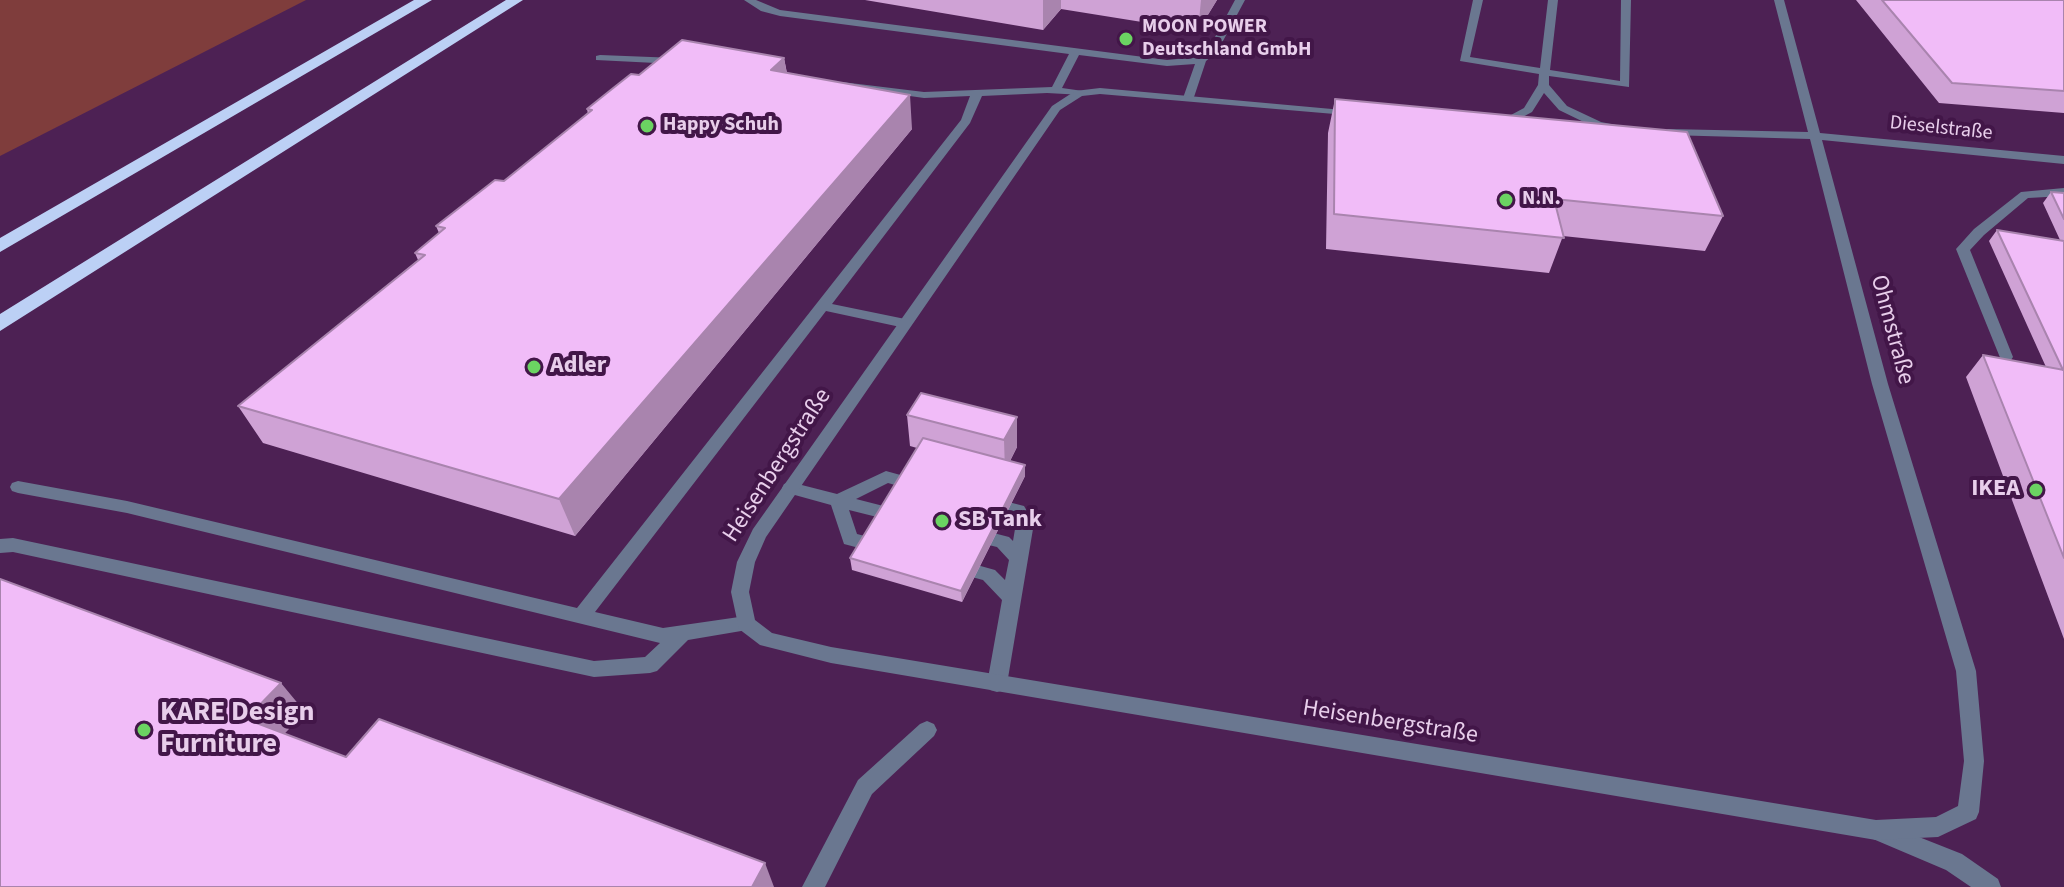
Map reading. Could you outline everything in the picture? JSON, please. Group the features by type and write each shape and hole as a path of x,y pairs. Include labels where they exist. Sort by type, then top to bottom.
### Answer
{"highway":[{"path":"0,246 425,0"},
{"path":"0,324 516,0"}],"street":[{"path":"749,0 764,9 780,13 1167,63 1201,60 1212,52 1240,0"},
{"path":"1478,0 1464,59 1543,78 1625,85 1626,0"},
{"path":"1525,127 1492,126 1528,110 1543,78 1553,0"},
{"name":"Ohmstraße","path":"1779,0 1880,384 1966,671"},
{"path":"1055,91 1075,53"},
{"path":"600,58 690,63"},
{"path":"1189,98 1201,60"},
{"path":"1543,78 1563,108 1598,125 1626,130 1566,129"},
{"path":"831,82 924,95 1121,91 1373,116"},
{"name":"Heisenbergstraße","path":"1079,93 1056,108 1036,133 759,534 746,562 740,592 746,624 767,639 831,655 997,684 1876,830 1938,827 1968,812 1974,761 1966,671"},
{"path":"581,617 966,121 977,94"},
{"path":"1657,131 1814,136"},
{"name":"Dieselstraße","path":"1814,136 2064,160"},
{"path":"2006,357 1963,249 2025,195 2064,192"},
{"path":"822,306 905,323"},
{"path":"838,501 886,477 930,488"},
{"path":"18,487 127,507 663,636 746,624"},
{"path":"790,488 913,520"},
{"path":"974,499 1018,510 1025,523 997,684"},
{"path":"838,501 850,539 896,551"},
{"path":"958,531 1003,542 1018,558"},
{"path":"0,546 13,545 594,669 650,665 683,633"},
{"path":"943,563 989,575 1011,597"},
{"path":"813,887 865,787 927,730"},
{"name":"Heisenbergstraße","path":"1876,830 1954,862 1990,887"}],"shaded area":[{"path":"0,0 306,0 0,156"}],"building":[{"path":"1882,0 2064,0 2064,91 1952,83"},
{"name":"Adler","path":"682,40 784,58 771,70 910,95 559,499 238,406 425,255 415,253 445,228 436,226 495,180 504,181 592,110 587,109 612,89 631,74 639,75"},
{"name":"N.N.","path":"1335,99 1687,132 1723,216 1554,199 1564,238 1334,214"},
{"path":"2051,192 2064,193 2064,219"},
{"path":"1997,230 2064,241 2064,370 2063,370"},
{"path":"1983,355 2064,370 2064,558"},
{"path":"921,393 1017,417 1004,440 907,415"},
{"path":"923,438 1025,465 961,591 850,558"},
{"name":"KARE Design Furniture","path":"0,579 281,683 246,719 346,757 379,719 765,863 752,887 0,887"}],"place":[{"name":"MOON POWER Deutschland GmbH","path":"1126,39"},
{"name":"Happy Schuh","path":"647,126"},
{"name":"N.N.","path":"1506,200"},
{"name":"Adler","path":"534,367"},
{"name":"IKEA","path":"2036,490"},
{"name":"SB Tank","path":"942,521"},
{"name":"KARE Design Furniture","path":"144,730"}]}
